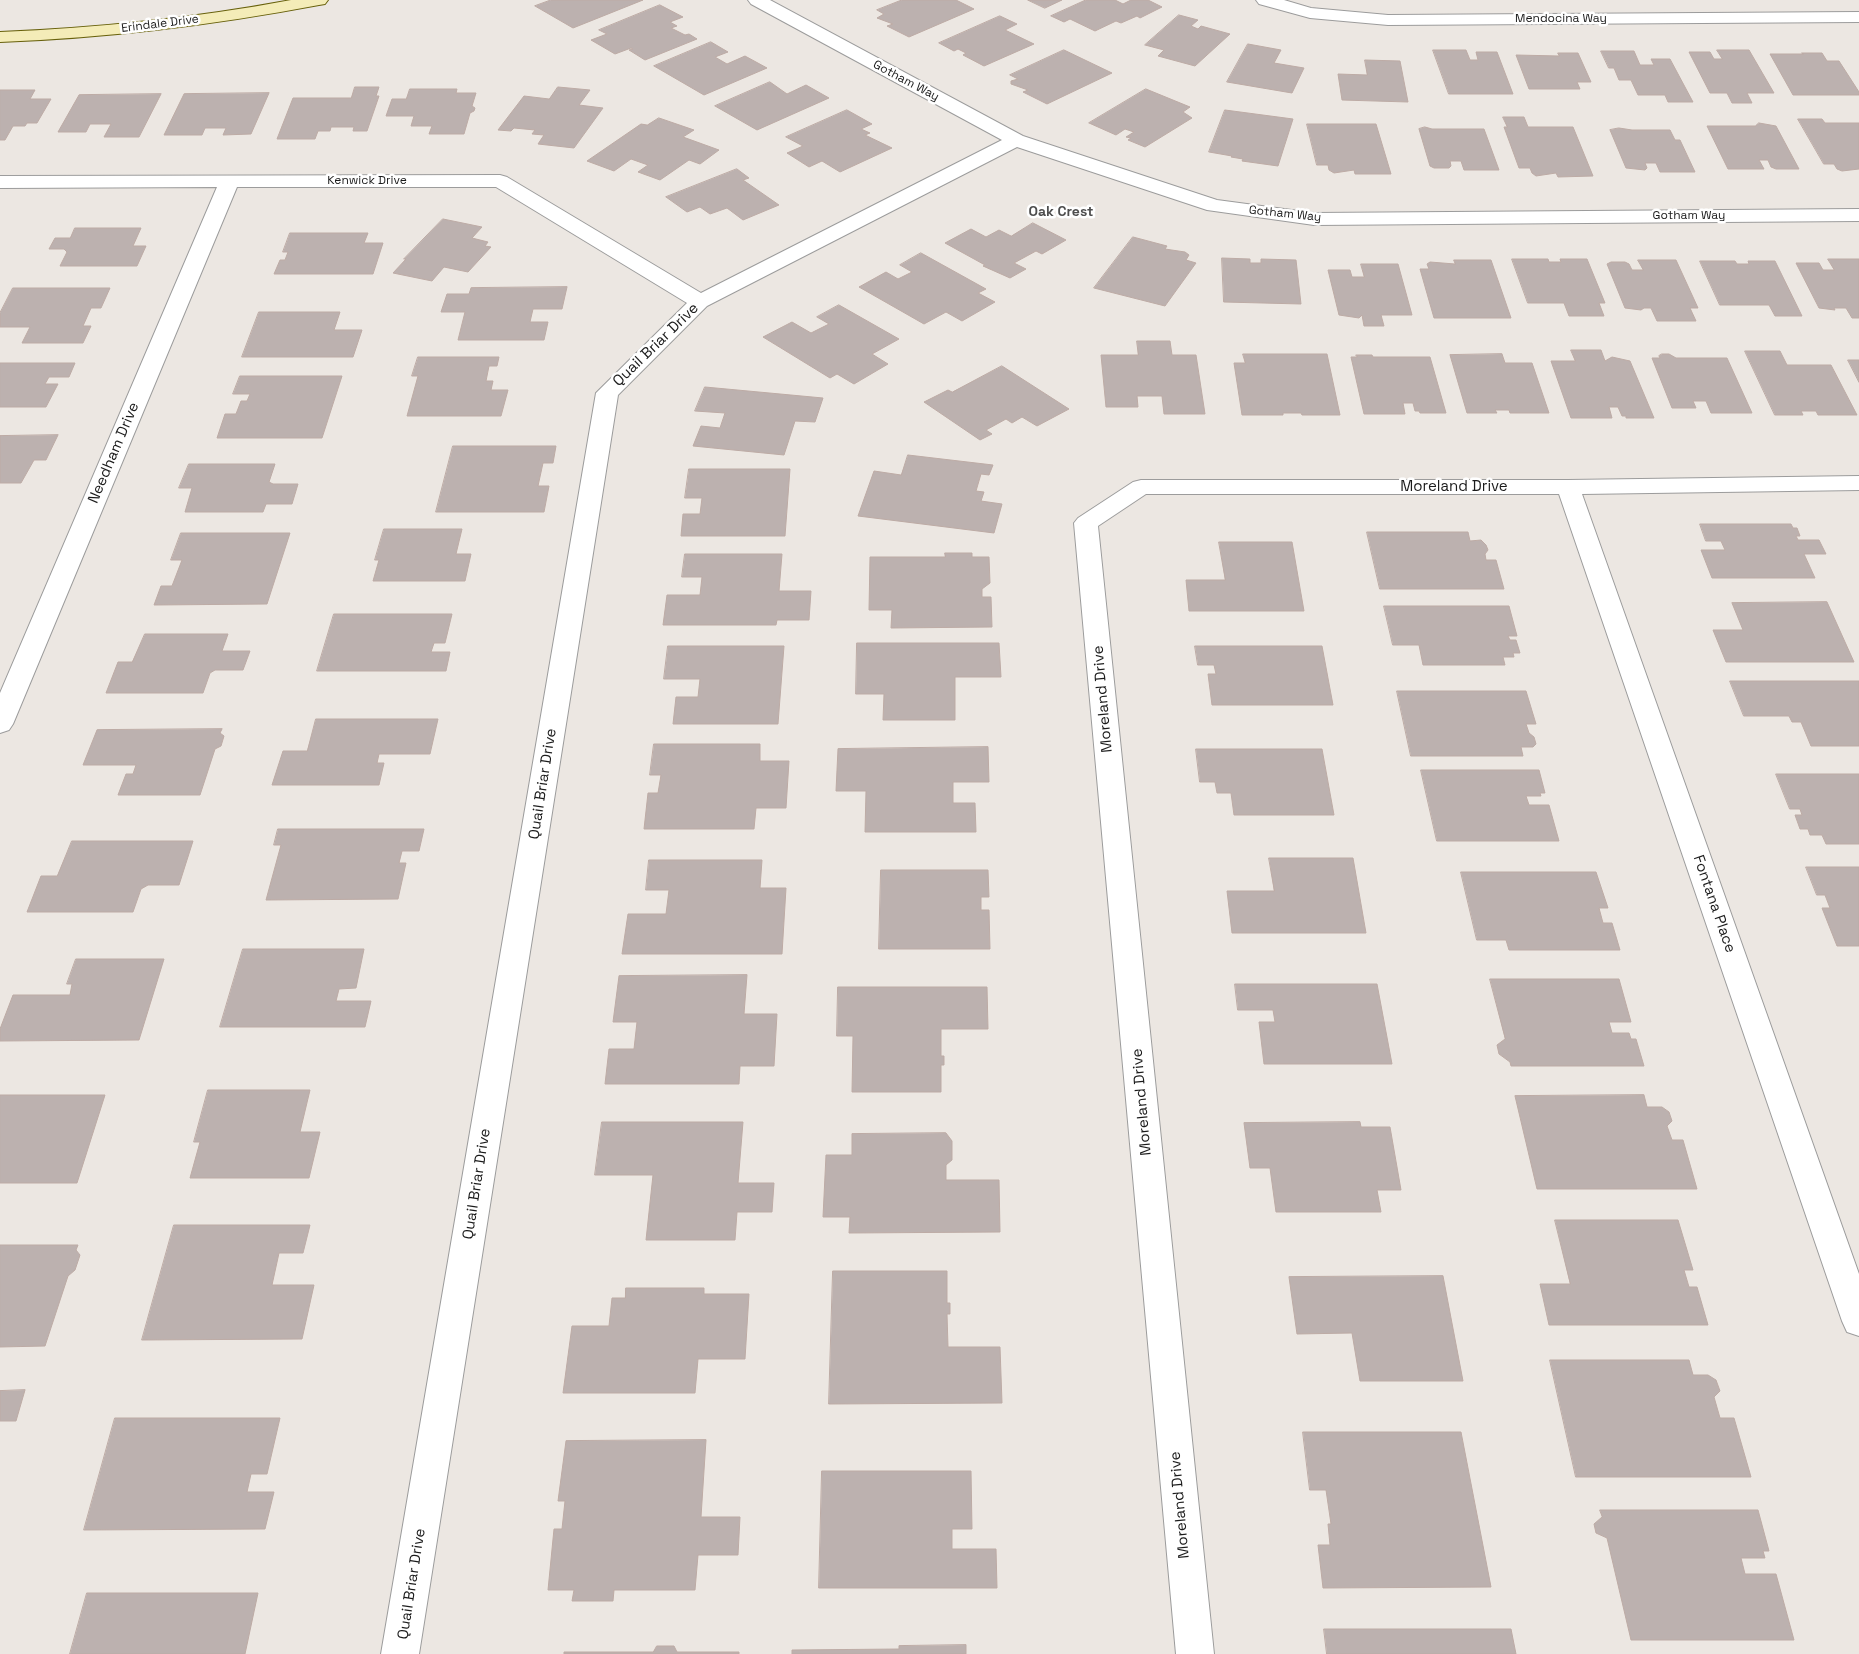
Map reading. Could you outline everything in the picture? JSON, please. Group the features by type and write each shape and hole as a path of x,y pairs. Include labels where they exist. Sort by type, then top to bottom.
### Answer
{"street":[{"name":"Erindale Drive","path":"0,37 120,29 209,19 319,0"},
{"name":"Mendocina Way","path":"1265,0 1310,13 1388,20 1859,16"},
{"name":"Gotham Way","path":"770,2 1016,140 1214,206 1314,219 1859,215"},
{"name":"Quail Briar Drive","path":"400,1654 607,393 700,302 1016,140"},
{"name":"Kenwick Drive","path":"0,182 500,181 700,302"},
{"name":"Needham Drive","path":"0,724 229,182"},
{"name":"Moreland Drive","path":"1195,1654 1086,524 1141,487 1568,487 1859,483"},
{"name":"Fontana Place","path":"1568,487 1859,1321"}],"building":[{"path":"551,0 643,0 573,28 535,6"},
{"path":"902,0 956,0 974,9 909,37 887,26 893,24 877,18 884,14 877,10"},
{"path":"1028,0 1062,0 1045,8"},
{"path":"1086,0 1115,0 1123,4 1131,0 1148,0 1162,7 1140,18 1137,16 1121,23 1116,21 1095,31 1070,19 1064,22 1051,16"},
{"path":"660,5 683,17 670,22 677,26 671,28 697,39 645,60 629,50 633,49 631,48 615,54 591,40 607,34 599,30"},
{"path":"1179,15 1198,20 1191,26 1198,29 1201,26 1230,34 1195,66 1158,56 1164,50 1145,45"},
{"path":"1000,16 1017,24 1005,30 1034,44 984,66 963,55 966,53 958,49 954,51 939,43"},
{"path":"711,42 728,52 715,57 727,64 745,56 767,68 704,95 654,66"},
{"path":"1248,44 1281,50 1274,63 1304,68 1292,93 1227,82"},
{"path":"1064,50 1112,73 1047,104 1023,92 1028,90 1011,84 1011,81 1018,79 1010,75"},
{"path":"1433,50 1466,50 1470,60 1478,60 1476,52 1497,52 1513,94 1449,94"},
{"path":"1717,50 1749,50 1774,93 1747,93 1752,103 1732,103 1727,93 1710,93 1689,52 1710,52 1714,59 1722,59"},
{"path":"1601,51 1634,51 1640,65 1654,65 1651,59 1670,59 1693,102 1668,102 1665,95 1638,95 1631,80 1619,80 1614,68 1609,68"},
{"path":"1558,53 1578,53 1591,82 1577,82 1580,89 1529,89 1516,55 1559,56"},
{"path":"1822,53 1827,61 1839,61 1859,92 1859,95 1793,95 1770,54"},
{"path":"1365,60 1400,61 1408,102 1342,100 1338,74 1367,75"},
{"path":"770,82 787,94 806,85 829,98 757,130 715,106"},
{"path":"355,87 379,87 376,96 379,96 367,131 353,131 354,127 331,127 330,131 318,131 315,139 277,139 293,98 351,98"},
{"path":"558,87 590,90 579,105 603,108 574,148 538,144 544,135 532,134 535,130 514,128 511,131 498,130 524,96 549,99"},
{"path":"410,89 457,89 456,93 476,93 472,106 475,108 470,113 464,134 429,134 432,126 411,126 414,116 386,116 392,99 406,99"},
{"path":"1146,89 1190,107 1183,112 1192,118 1145,147 1128,140 1131,138 1126,137 1134,132 1125,129 1116,135 1089,123"},
{"path":"0,90 35,90 30,99 51,99 37,123 13,126 5,140 0,140"},
{"path":"269,93 251,134 223,135 226,128 205,128 202,135 164,135 184,94"},
{"path":"161,94 139,137 104,137 111,124 90,124 86,132 58,132 79,95"},
{"path":"847,110 872,124 861,129 870,133 865,135 892,148 840,172 822,161 809,167 787,153 803,146 786,137"},
{"path":"1225,110 1293,119 1278,166 1242,161 1243,159 1209,152"},
{"path":"1503,117 1524,117 1528,127 1573,127 1593,176 1558,177 1556,173 1536,176 1530,168 1519,168 1504,127 1507,127"},
{"path":"659,118 694,130 683,137 719,150 700,164 689,160 660,180 638,172 648,165 631,159 614,171 587,161 641,124 647,125"},
{"path":"1798,119 1822,119 1825,123 1859,123 1859,169 1842,171 1837,169 1834,164 1824,164"},
{"path":"1759,123 1776,126 1799,169 1776,169 1771,167 1768,160 1759,160 1764,169 1728,169 1707,126 1755,126"},
{"path":"1307,124 1376,124 1391,174 1355,174 1354,170 1334,173 1329,170 1328,165 1317,165"},
{"path":"1425,127 1432,129 1484,129 1499,170 1464,170 1461,161 1450,161 1451,166 1449,168 1434,168 1430,166 1419,129"},
{"path":"1619,128 1670,130 1675,140 1680,140 1695,172 1660,172 1656,163 1645,163 1647,168 1645,170 1626,168 1610,130"},
{"path":"737,169 749,178 743,180 779,205 743,220 727,208 710,214 700,207 687,212 666,197"},
{"path":"443,219 482,227 472,238 488,242 485,246 491,247 468,272 444,267 432,281 393,273 406,259 404,259"},
{"path":"1033,223 1066,240 1042,254 1036,251 1014,263 1026,269 1010,278 983,266 985,265 945,243 971,229 986,237 999,230 1011,236"},
{"path":"75,228 141,228 133,246 146,246 137,266 60,266 67,252 64,249 49,249 55,238 70,238"},
{"path":"290,233 368,233 364,243 383,243 373,274 274,274 280,260 285,260 288,252 283,252"},
{"path":"1133,237 1167,246 1165,249 1185,252 1189,255 1186,260 1196,263 1165,306 1094,288"},
{"path":"921,253 986,289 978,293 995,302 962,321 946,312 924,324 859,287 886,272 898,279 912,272 900,265"},
{"path":"1222,258 1250,259 1250,263 1261,263 1261,259 1296,260 1301,304 1224,302"},
{"path":"1512,259 1548,259 1549,262 1561,262 1560,259 1587,259 1605,303 1599,303 1604,316 1569,316 1564,303 1528,303"},
{"path":"1828,259 1859,259 1859,318 1852,318 1846,308 1834,308 1835,310 1819,308 1796,263 1819,263 1823,270 1834,270"},
{"path":"1454,260 1491,260 1511,318 1434,318 1420,269 1429,269 1427,264 1430,262 1455,264"},
{"path":"1638,260 1676,260 1698,308 1690,308 1696,321 1657,321 1651,308 1641,310 1625,308 1607,264 1611,262 1625,262 1629,264 1632,270 1643,270"},
{"path":"1700,261 1735,261 1737,264 1749,264 1748,261 1775,261 1802,316 1775,316 1769,305 1720,305"},
{"path":"1361,264 1398,264 1412,315 1381,315 1384,326 1364,326 1362,315 1359,318 1339,315 1328,270 1350,270 1352,277 1364,277"},
{"path":"567,287 562,309 533,309 530,322 548,322 544,340 458,340 465,312 441,312 447,294 469,294 471,288"},
{"path":"13,288 110,288 101,308 91,308 83,326 91,326 83,343 22,343 30,327 0,327 0,313"},
{"path":"839,305 899,339 872,354 888,364 854,384 837,374 830,378 763,337 792,322 811,333 829,324 817,317"},
{"path":"259,312 340,312 334,330 362,330 353,357 242,357"},
{"path":"1137,341 1170,341 1172,355 1196,355 1205,414 1164,414 1162,396 1137,396 1138,407 1106,407 1101,355 1138,355"},
{"path":"1571,350 1601,350 1605,361 1612,357 1630,361 1654,418 1626,418 1626,416 1622,416 1618,407 1609,407 1612,418 1571,418 1551,361 1575,361"},
{"path":"1745,351 1780,351 1787,365 1831,365 1857,415 1818,415 1816,411 1801,411 1803,415 1775,415"},
{"path":"1243,354 1327,354 1340,415 1283,413 1283,415 1242,415 1234,363 1245,363"},
{"path":"1502,354 1505,363 1532,363 1549,413 1510,413 1509,410 1495,410 1497,413 1467,413 1450,355"},
{"path":"1669,354 1676,358 1727,358 1752,413 1711,413 1706,401 1693,401 1696,408 1672,408 1652,358 1660,358 1659,356"},
{"path":"1356,355 1372,355 1373,357 1430,357 1446,413 1420,413 1415,411 1413,403 1403,403 1405,414 1364,414 1351,357 1357,357"},
{"path":"418,357 499,357 497,366 489,366 486,381 493,381 491,390 508,390 501,416 407,416 418,376 412,376"},
{"path":"1848,360 1859,360 1859,382"},
{"path":"0,363 75,363 69,377 49,377 45,384 58,384 46,407 0,407"},
{"path":"1002,366 1069,409 1037,426 1022,417 1012,423 1006,419 986,430 992,434 980,440 924,402 948,390 952,392"},
{"path":"240,376 342,376 322,438 217,438 225,414 236,414 241,401 247,401 250,394 233,394"},
{"path":"705,387 823,398 815,422 795,421 784,455 693,446 701,426 720,428 725,413 695,411"},
{"path":"58,435 46,460 34,460 21,483 0,483 0,436"},
{"path":"453,446 556,446 553,463 543,463 538,486 549,486 544,512 436,512"},
{"path":"908,455 993,465 989,475 981,474 976,491 984,492 981,501 1002,504 994,533 858,516 874,471 901,475"},
{"path":"189,464 275,464 269,482 273,484 298,484 292,504 266,504 263,512 185,512 192,488 179,488"},
{"path":"689,469 790,469 785,536 681,536 683,514 700,514 702,498 685,498"},
{"path":"1700,524 1791,524 1793,528 1797,528 1800,536 1796,536 1798,540 1819,540 1826,554 1804,554 1815,578 1712,578 1701,550 1725,550 1721,541 1706,541"},
{"path":"384,529 462,529 456,554 471,554 465,581 373,581 379,560 375,560"},
{"path":"1367,532 1468,532 1470,541 1481,540 1486,545 1488,550 1485,554 1486,560 1496,560 1504,589 1380,589"},
{"path":"181,533 290,533 267,604 154,605 161,586 172,586 182,560 171,560"},
{"path":"1219,542 1292,542 1304,611 1189,611 1186,580 1225,580"},
{"path":"945,553 972,553 972,557 989,557 990,583 982,589 982,597 991,597 992,627 891,628 892,610 869,610 870,557 945,557"},
{"path":"685,554 782,554 779,591 811,591 809,620 777,620 776,625 663,625 667,595 700,595 702,577 682,577"},
{"path":"1827,602 1854,662 1726,662 1713,630 1743,630 1732,603"},
{"path":"1384,606 1509,606 1517,636 1508,636 1510,640 1516,640 1520,653 1513,653 1514,657 1503,657 1505,665 1423,665 1419,645 1393,645"},
{"path":"334,614 452,614 445,643 434,643 431,652 450,652 446,671 317,671"},
{"path":"145,634 228,634 222,651 250,651 243,670 215,670 210,673 203,693 106,693 118,662 132,662"},
{"path":"857,643 999,643 1001,677 955,677 955,720 883,720 884,694 856,694"},
{"path":"668,646 784,646 778,724 673,724 676,697 698,697 700,679 664,679"},
{"path":"1195,646 1322,646 1333,705 1212,705 1208,674 1216,674 1214,665 1198,665"},
{"path":"1730,681 1859,681 1859,746 1811,746 1801,722 1792,722 1789,716 1744,716"},
{"path":"1397,691 1526,691 1536,724 1526,724 1536,744 1533,747 1521,747 1523,756 1411,756"},
{"path":"316,719 438,719 430,754 379,754 377,763 384,763 379,785 272,785 283,751 307,751"},
{"path":"222,729 220,733 224,736 221,746 215,749 200,795 118,795 126,774 133,774 136,765 83,765 97,730"},
{"path":"654,744 760,744 760,761 789,761 786,808 756,808 754,829 644,829 648,793 658,793 661,775 650,775"},
{"path":"988,747 989,782 953,782 953,803 975,803 976,832 865,832 866,791 836,791 838,749"},
{"path":"1196,749 1322,749 1334,815 1234,815 1231,793 1217,793 1215,782 1200,782"},
{"path":"1421,770 1539,770 1545,793 1540,793 1541,796 1526,796 1529,805 1549,805 1559,841 1437,841"},
{"path":"1776,774 1859,774 1859,844 1826,844 1822,835 1810,835 1808,829 1800,829 1795,815 1802,815 1800,809 1790,809"},
{"path":"278,829 424,829 419,851 402,851 399,863 406,863 398,899 266,900 281,845 274,845"},
{"path":"72,841 193,841 179,885 148,885 141,889 133,912 27,912 41,876 57,876"},
{"path":"1269,858 1353,858 1366,933 1232,933 1227,891 1274,891"},
{"path":"649,860 762,860 760,888 786,888 782,954 622,954 628,914 666,914 669,890 646,890"},
{"path":"1806,867 1859,867 1859,946 1837,946 1822,908 1830,908 1825,895 1817,895"},
{"path":"881,870 988,870 989,897 981,897 981,910 989,910 990,949 879,949"},
{"path":"1461,872 1596,872 1608,908 1599,908 1603,923 1612,923 1620,950 1509,950 1506,940 1477,940"},
{"path":"243,949 364,949 356,988 339,989 336,1001 371,1001 365,1027 220,1027"},
{"path":"76,959 164,959 139,1040 0,1041 0,1029 13,995 70,995 72,984 67,984"},
{"path":"747,975 744,1014 777,1014 774,1066 740,1066 739,1084 605,1084 609,1049 634,1049 637,1022 613,1022 619,976"},
{"path":"1490,979 1619,979 1631,1022 1609,1022 1612,1033 1629,1033 1631,1039 1636,1039 1644,1066 1511,1066 1510,1062 1499,1054 1497,1045 1505,1039"},
{"path":"1235,984 1377,984 1392,1064 1264,1064 1259,1022 1275,1022 1273,1010 1238,1010"},
{"path":"838,987 987,987 988,1029 941,1029 941,1056 944,1056 944,1065 941,1065 941,1092 852,1092 853,1036 837,1036"},
{"path":"208,1090 310,1090 300,1132 320,1132 309,1178 190,1178 200,1142 194,1142"},
{"path":"0,1095 105,1095 77,1183 0,1183"},
{"path":"1644,1095 1647,1107 1662,1107 1669,1112 1672,1121 1667,1126 1672,1140 1683,1140 1697,1189 1537,1189 1515,1096"},
{"path":"602,1122 743,1122 738,1183 774,1183 772,1212 737,1212 735,1240 646,1240 653,1175 595,1175"},
{"path":"1360,1122 1361,1127 1390,1127 1401,1190 1377,1190 1381,1212 1276,1212 1270,1168 1250,1168 1244,1123"},
{"path":"946,1133 952,1141 952,1160 946,1165 946,1180 999,1180 1000,1232 849,1233 850,1217 823,1217 826,1155 852,1155 852,1134"},
{"path":"1555,1220 1678,1220 1693,1270 1684,1270 1689,1287 1697,1287 1708,1325 1549,1325 1540,1284 1570,1284"},
{"path":"174,1225 310,1225 303,1253 279,1253 272,1285 314,1285 302,1339 142,1340"},
{"path":"0,1245 78,1245 76,1250 80,1255 75,1270 68,1276 45,1346 0,1347"},
{"path":"833,1271 947,1271 947,1303 950,1303 950,1314 947,1314 948,1347 1000,1347 1002,1403 829,1404"},
{"path":"1443,1276 1463,1381 1360,1381 1352,1333 1297,1334 1289,1277"},
{"path":"626,1288 704,1288 704,1294 749,1294 745,1359 698,1359 695,1393 563,1393 572,1326 609,1326 612,1298 625,1298"},
{"path":"1550,1360 1689,1360 1693,1375 1708,1375 1716,1380 1720,1391 1714,1397 1720,1418 1734,1418 1751,1477 1576,1477"},
{"path":"25,1390 16,1421 0,1421 0,1391"},
{"path":"115,1418 280,1418 267,1474 251,1474 247,1492 274,1492 265,1529 84,1530"},
{"path":"1303,1432 1461,1432 1491,1587 1323,1588 1318,1545 1330,1545 1328,1524 1331,1524 1326,1490 1310,1490"},
{"path":"706,1440 701,1517 740,1517 738,1555 698,1555 695,1590 614,1590 613,1601 572,1601 574,1590 548,1590 554,1529 562,1529 565,1501 558,1501 566,1441"},
{"path":"822,1471 971,1471 972,1529 952,1529 952,1549 996,1549 997,1588 819,1588"},
{"path":"1600,1510 1758,1510 1769,1551 1763,1551 1765,1558 1741,1558 1745,1574 1776,1574 1794,1640 1631,1640 1607,1538 1596,1533 1594,1524 1602,1517"},
{"path":"87,1593 258,1593 245,1654 70,1654"},
{"path":"1324,1629 1511,1629 1516,1654 1327,1654"},
{"path":"966,1645 966,1654 792,1654 792,1650 899,1649 899,1646"},
{"path":"657,1646 674,1646 677,1652 739,1652 739,1654 564,1654 564,1652 653,1652"}],"district":[{"name":"Oak Crest","path":"1061,212"}]}
